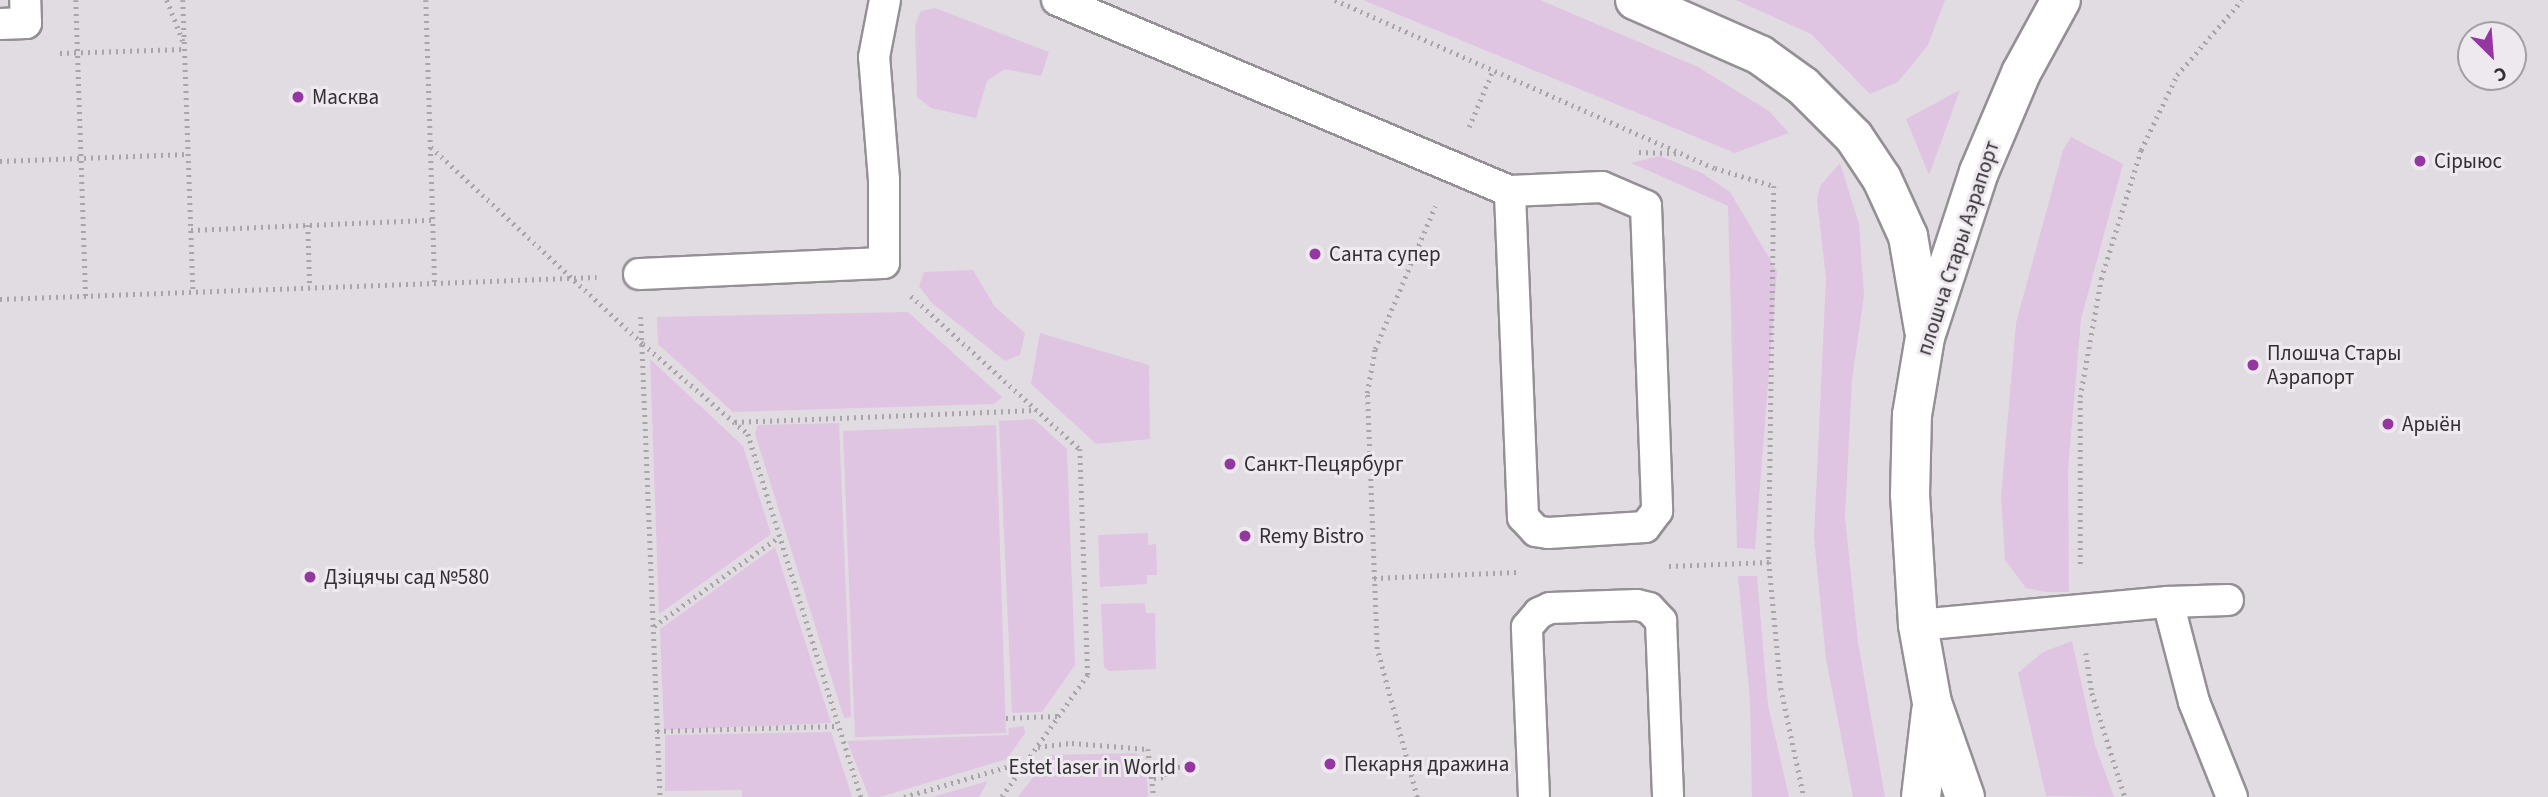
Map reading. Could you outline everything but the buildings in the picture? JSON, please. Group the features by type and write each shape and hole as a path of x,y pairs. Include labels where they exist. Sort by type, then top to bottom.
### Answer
{"main road":[{"path":"1635,0 1760,55 1803,86 1854,137 1882,179 1908,236 1925,337"},
{"name":"плошча Стары Аэрапорт","path":"1965,797 1932,703 1918,625 1910,495 1912,415 1925,337 1979,172 2021,73 2061,0"},
{"path":"1921,797 1932,703"}],"lane":[{"path":"0,24 26,23 25,0"},
{"path":"639,274 884,262 884,180 874,57 885,0"},
{"path":"1058,0 1510,191 1602,187 1646,206 1657,511 1645,527 1548,533 1536,531 1523,517 1510,191"},
{"path":"1918,625 2168,602 2228,600"},
{"path":"2168,602 2194,702 2232,797"},
{"path":"1534,797 1527,627 1539,612 1550,608 1637,605 1649,608 1661,621 1668,797"}],"path":[{"path":"76,0 86,296"},
{"path":"167,0 184,47"},
{"path":"183,0 193,292"},
{"path":"426,0 435,283"},
{"path":"1335,0 1715,168 1774,186 1769,562 1780,688 1804,797"},
{"path":"2125,797 2092,693 2080,612 2080,397 2101,279 2141,150 2177,75 2242,0"},
{"path":"52,54 184,47"},
{"path":"1417,797 1377,649 1367,393 1376,349 1493,70"},
{"path":"431,147 643,344 748,434 861,797"},
{"path":"0,161 188,154"},
{"path":"191,230 433,220"},
{"path":"309,225 310,288"},
{"path":"639,274 660,797"},
{"path":"0,299 607,277"},
{"path":"910,296 1080,449 1088,675 1003,796"},
{"path":"735,422 1038,410"},
{"path":"654,626 779,537"},
{"path":"1006,718 1058,716"},
{"path":"657,732 838,726"},
{"path":"1038,747 1137,745 1148,749 1154,778 1154,797"},
{"path":"904,797 1026,761"},
{"path":"1154,778 1165,776 1164,766 1180,767"}],"shaded area":[{"path":"1363,0 1540,0 1698,67 1769,111 1789,133 1735,153"},
{"path":"1736,0 1945,0 1928,45 1898,82 1870,94 1811,34"},
{"path":"935,8 1049,52 1041,76 1005,69 987,81 976,118 931,108 917,97 915,25 921,11"},
{"path":"1960,90 1929,175 1906,119"},
{"path":"2071,137 2123,164 2081,319 2068,470 2069,592 2045,592 2026,588 2005,560 2001,497 2016,323 2063,150"},
{"path":"1660,156 1702,173 1730,192 1777,271 1755,549 1737,548 1728,206 1631,163"},
{"path":"1840,163 1859,224 1864,295 1852,380 1845,518 1858,642 1885,797 1853,797 1826,659 1814,537 1826,278 1817,200 1820,186"},
{"path":"973,270 995,307 1025,333 1020,355 1005,361 932,303 919,286 924,272"},
{"path":"908,312 1002,397 994,404 733,412 658,344 657,317"},
{"path":"1040,333 1149,365 1150,439 1096,444 1031,384"},
{"path":"650,359 743,446 771,534 659,614"},
{"path":"1034,419 1067,449 1075,665 1042,712 1012,713 999,421"},
{"path":"839,423 851,717 844,718 755,434 758,425"},
{"path":"996,425 1006,733 855,737 843,431"},
{"path":"1148,533 1148,545 1156,544 1157,575 1147,575 1147,584 1100,587 1098,535"},
{"path":"775,547 831,723 664,730 660,629"},
{"path":"1738,576 1757,576 1768,705 1789,797 1752,797 1750,700"},
{"path":"1145,603 1146,613 1155,613 1156,669 1109,671 1104,667 1101,604"},
{"path":"2072,641 2095,745 2114,797 2046,796 2018,673 2043,652"},
{"path":"1024,726 1025,733 1007,759 880,797 869,797 847,741 1009,735 1008,728"},
{"path":"831,732 852,797 742,797 742,790 665,791 665,735"},
{"path":"1136,753 1146,761 1148,797 1018,797 1050,755"},
{"path":"988,781 979,797 932,797"}],"place":[{"name":"Масква","path":"298,97"},
{"name":"Сірыюс","path":"2420,161"},
{"name":"Санта супер","path":"1315,254"},
{"name":"Плошча Стары Аэрапорт","path":"2253,365"},
{"name":"Арыён","path":"2388,424"},
{"name":"Санкт-Пецярбург","path":"1230,464"},
{"name":"Remy Bistro","path":"1245,536"},
{"name":"Дзіцячы сад №580","path":"310,577"},
{"name":"Пекарня дражина","path":"1330,764"},
{"name":"Estet laser in World","path":"1190,767"}]}
